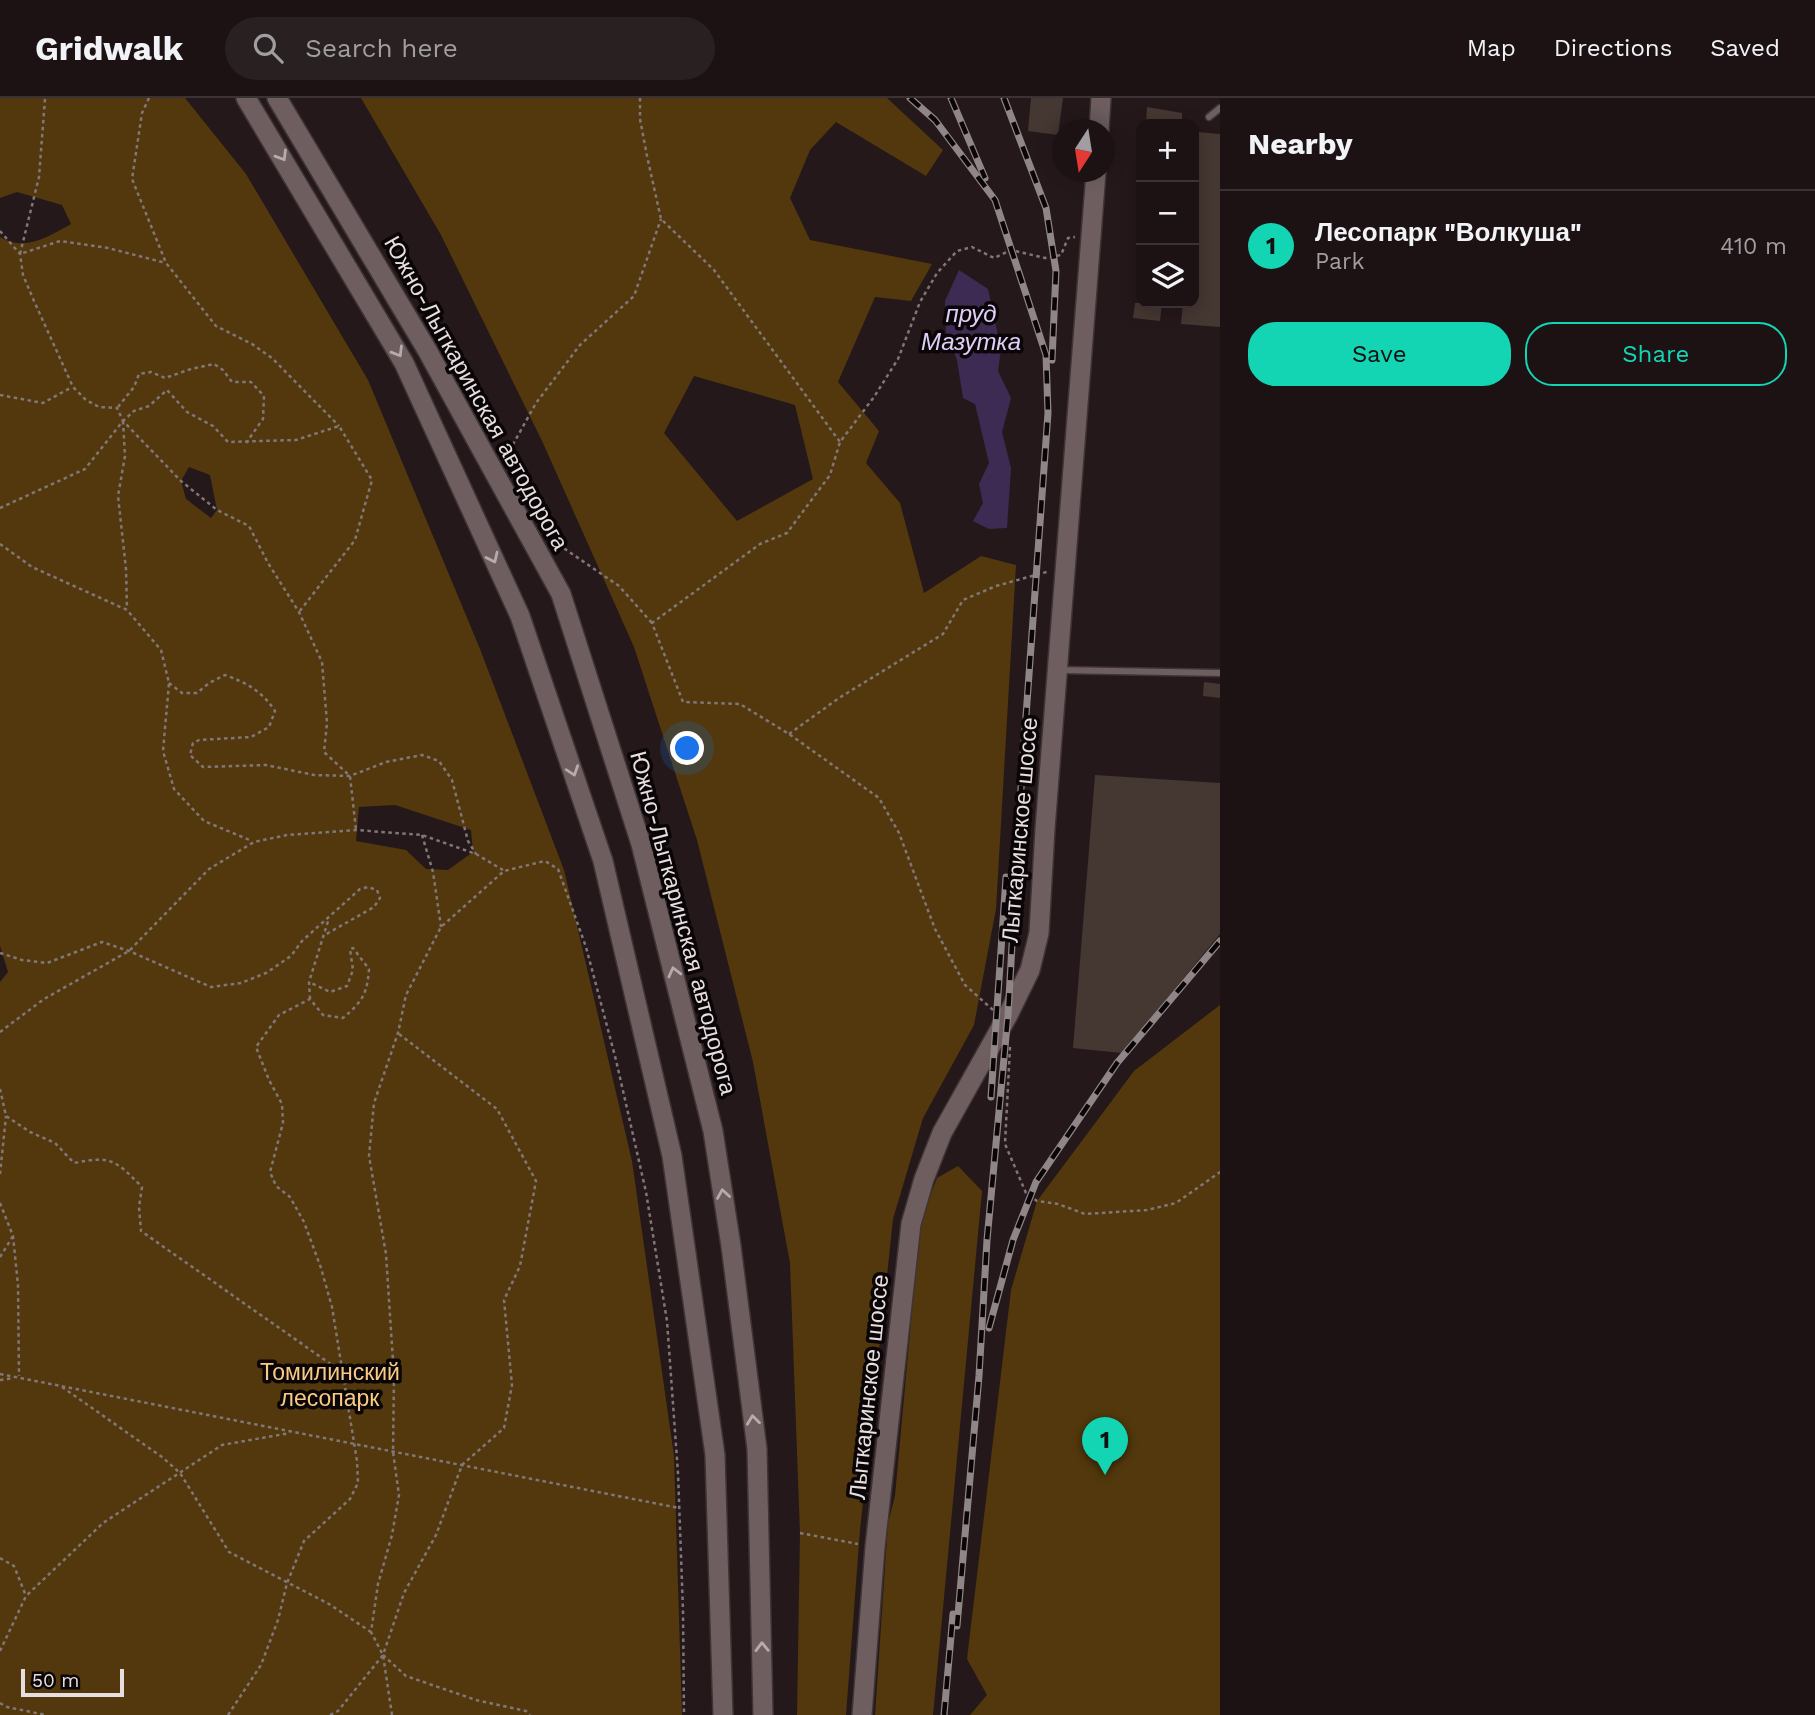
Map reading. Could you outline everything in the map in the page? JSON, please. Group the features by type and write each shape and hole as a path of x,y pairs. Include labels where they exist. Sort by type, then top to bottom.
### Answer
{"main road":[{"path":"246,98 404,363 520,616 603,861 672,1156 715,1455 723,1715"},
{"name":"Южно-Лыткаринская автодорога","path":"277,98 427,350 561,594 641,844 713,1130 731,1246 757,1449 763,1715"},
{"path":"1100,119 1101,98"},
{"name":"Лыткаринское шоссе","path":"862,1715 875,1547 911,1224 924,1179 942,1133 1008,1028 1030,970 1039,933 1095,182"}],"lane":[{"path":"1209,117 1220,108"},
{"path":"1057,670 1220,673"}],"path":[{"path":"45,98 39,177 20,254 23,275 73,387 86,400 99,407 117,408"},
{"path":"149,98 142,113 132,179 166,263 216,326 252,344 272,358 339,426 372,480 355,541 299,612"},
{"path":"505,457 536,403 580,345 634,296 662,219 645,144 639,98"},
{"path":"662,219 714,270 840,442"},
{"path":"0,231 20,254"},
{"path":"652,623 761,544 787,533 830,475 840,442 898,359 920,302 937,273 957,251 972,247 993,258 1011,250 1045,258 1061,255 1069,238 1091,233"},
{"path":"20,254 60,241 108,248 166,263"},
{"path":"117,408 134,387 139,374 151,372 165,378 214,364 223,370 232,382 251,382 264,396 263,419 246,443"},
{"path":"0,395 43,403 73,387"},
{"path":"0,508 85,469 123,421 134,411 149,406 167,390 187,412 213,426 228,442 296,440 339,426"},
{"path":"117,408 123,421 181,481 218,510 249,526 268,563 299,612 322,662 327,723 324,752 350,776 356,830"},
{"path":"123,421 125,456 118,496 126,569 127,610"},
{"path":"516,479 524,484 565,549 619,586 652,623 683,702 740,704 789,734 879,798 899,833 935,929 965,985 1008,1028 1005,1144 1026,1193 1037,1201 1058,1204 1085,1214 1147,1210 1176,1203 1220,1172"},
{"path":"0,544 32,567 127,610 161,650 169,684 163,751 174,789 204,821 254,842"},
{"path":"789,734 839,698 943,634 963,600 996,586 1058,569"},
{"path":"169,684 182,692 197,693 225,675 250,685 266,697 275,711 268,727 251,737 199,740 193,743 190,755 203,767 266,765 314,775 350,776 386,762 422,755 439,761 452,780 468,841 476,854"},
{"path":"0,1032 44,999 129,951 209,869 254,842 287,835 356,830 422,835 476,854 504,871"},
{"path":"422,835 433,872 441,927"},
{"path":"371,1632 378,1584 392,1535 399,1494 393,1452 394,1377 386,1254 369,1156 374,1102 398,1033 406,995 441,927 504,871 545,861 558,869 586,947 616,1060 646,1192 667,1321 679,1508 684,1715"},
{"path":"0,953 22,960 47,963 102,942 211,987 241,983 266,973 291,956 302,941 360,890 368,887 377,890 380,898 374,907 323,936"},
{"path":"309,982 330,992 347,986 353,970 350,949 353,948 369,969 367,990 358,1005 343,1018 323,1014 310,999 309,982 329,917"},
{"path":"229,1715 261,1665 278,1620 287,1583 304,1541 350,1499 358,1483 332,1307 304,1222 290,1197 276,1186 270,1172 284,1123 282,1104 256,1047 279,1015 310,999"},
{"path":"330,1715 338,1711 383,1655 404,1593 436,1535 462,1465 504,1428 512,1385 504,1300 520,1266 536,1181 497,1109 398,1033"},
{"path":"0,1089 6,1116 0,1174"},
{"path":"6,1116 30,1132 55,1143 75,1163 98,1158 119,1164 142,1187 139,1207 141,1231 342,1371"},
{"path":"0,1203 13,1236 18,1285 19,1378"},
{"path":"0,1257 13,1236"},
{"path":"0,1374 679,1508"},
{"path":"0,1380 19,1378"},
{"path":"60,1386 162,1457 180,1473 229,1552 329,1604 371,1632 383,1655 392,1715"},
{"path":"0,1651 26,1597 103,1523 222,1445 293,1432"},
{"path":"800,1533 875,1547"},
{"path":"0,1558 14,1566 26,1597"},
{"path":"383,1655 406,1676 476,1700 526,1711 530,1715"},
{"path":"0,1703 6,1707 46,1715"}],"green space":[{"name":"Томилинский лесопарк","path":"0,98 185,98 246,174 368,380 480,649 564,870 632,1161 674,1456 682,1715 0,1715 0,982 8,972 0,946 0,237 27,243 45,238 71,224 62,205 17,192 0,198","holes":["189,467 210,475 217,510 211,518 186,499 181,481","395,805 471,830 473,852 448,870 426,869 406,850 356,841 359,807"]},
{"path":"361,98 887,98 943,150 926,176 836,122 810,150 790,198 810,240 932,264 911,301 875,297 838,382 879,431 866,463 900,503 924,593 981,556 1016,565 996,909 974,1025 923,1118 893,1219 860,1530 846,1715 797,1715 800,1533 790,1263 753,1062 697,840 634,647 543,443 441,235","holes":["694,376 795,405 813,479 737,521 664,433"]},
{"path":"1220,1005 1220,1715 970,1715 987,1695 967,1659 1011,1290 1037,1201 1134,1071"},
{"path":"958,1166 982,1191 933,1715 875,1715 888,1523 895,1496 920,1223 937,1178"}],"water":[{"name":"пруд Мазутка","path":"959,270 988,289 1001,349 998,371 1011,398 1002,432 1011,468 1007,528 989,529 973,521 983,503 979,484 989,463 975,404 963,398 957,360 946,332 945,301"}],"building":[{"path":"1031,98 1063,98 1060,119 1052,119 1052,134 1028,131"},
{"path":"1147,107 1182,113 1182,119 1146,119"},
{"path":"1199,132 1220,134 1220,327 1181,324 1183,308 1199,308"},
{"path":"1135,303 1136,308 1161,308 1160,321 1133,318"},
{"path":"1204,682 1220,684 1220,698 1203,696"},
{"path":"1095,775 1220,783 1220,934 1122,1053 1073,1048"}],"railway":[{"path":"910,98 935,120 995,200 1046,355 1048,413 1022,771 1008,1015 987,1240 979,1376 957,1626"},
{"path":"951,98 985,178"},
{"path":"1004,98 1046,208 1056,271 1052,360"},
{"path":"991,1097 1006,877"},
{"path":"989,1328 1013,1240 1036,1182 1117,1063 1220,941"},
{"path":"944,1715 953,1614"}],"place":[{"name":"Лесопарк \"Волкуша\"","path":"1105,1475"}]}
